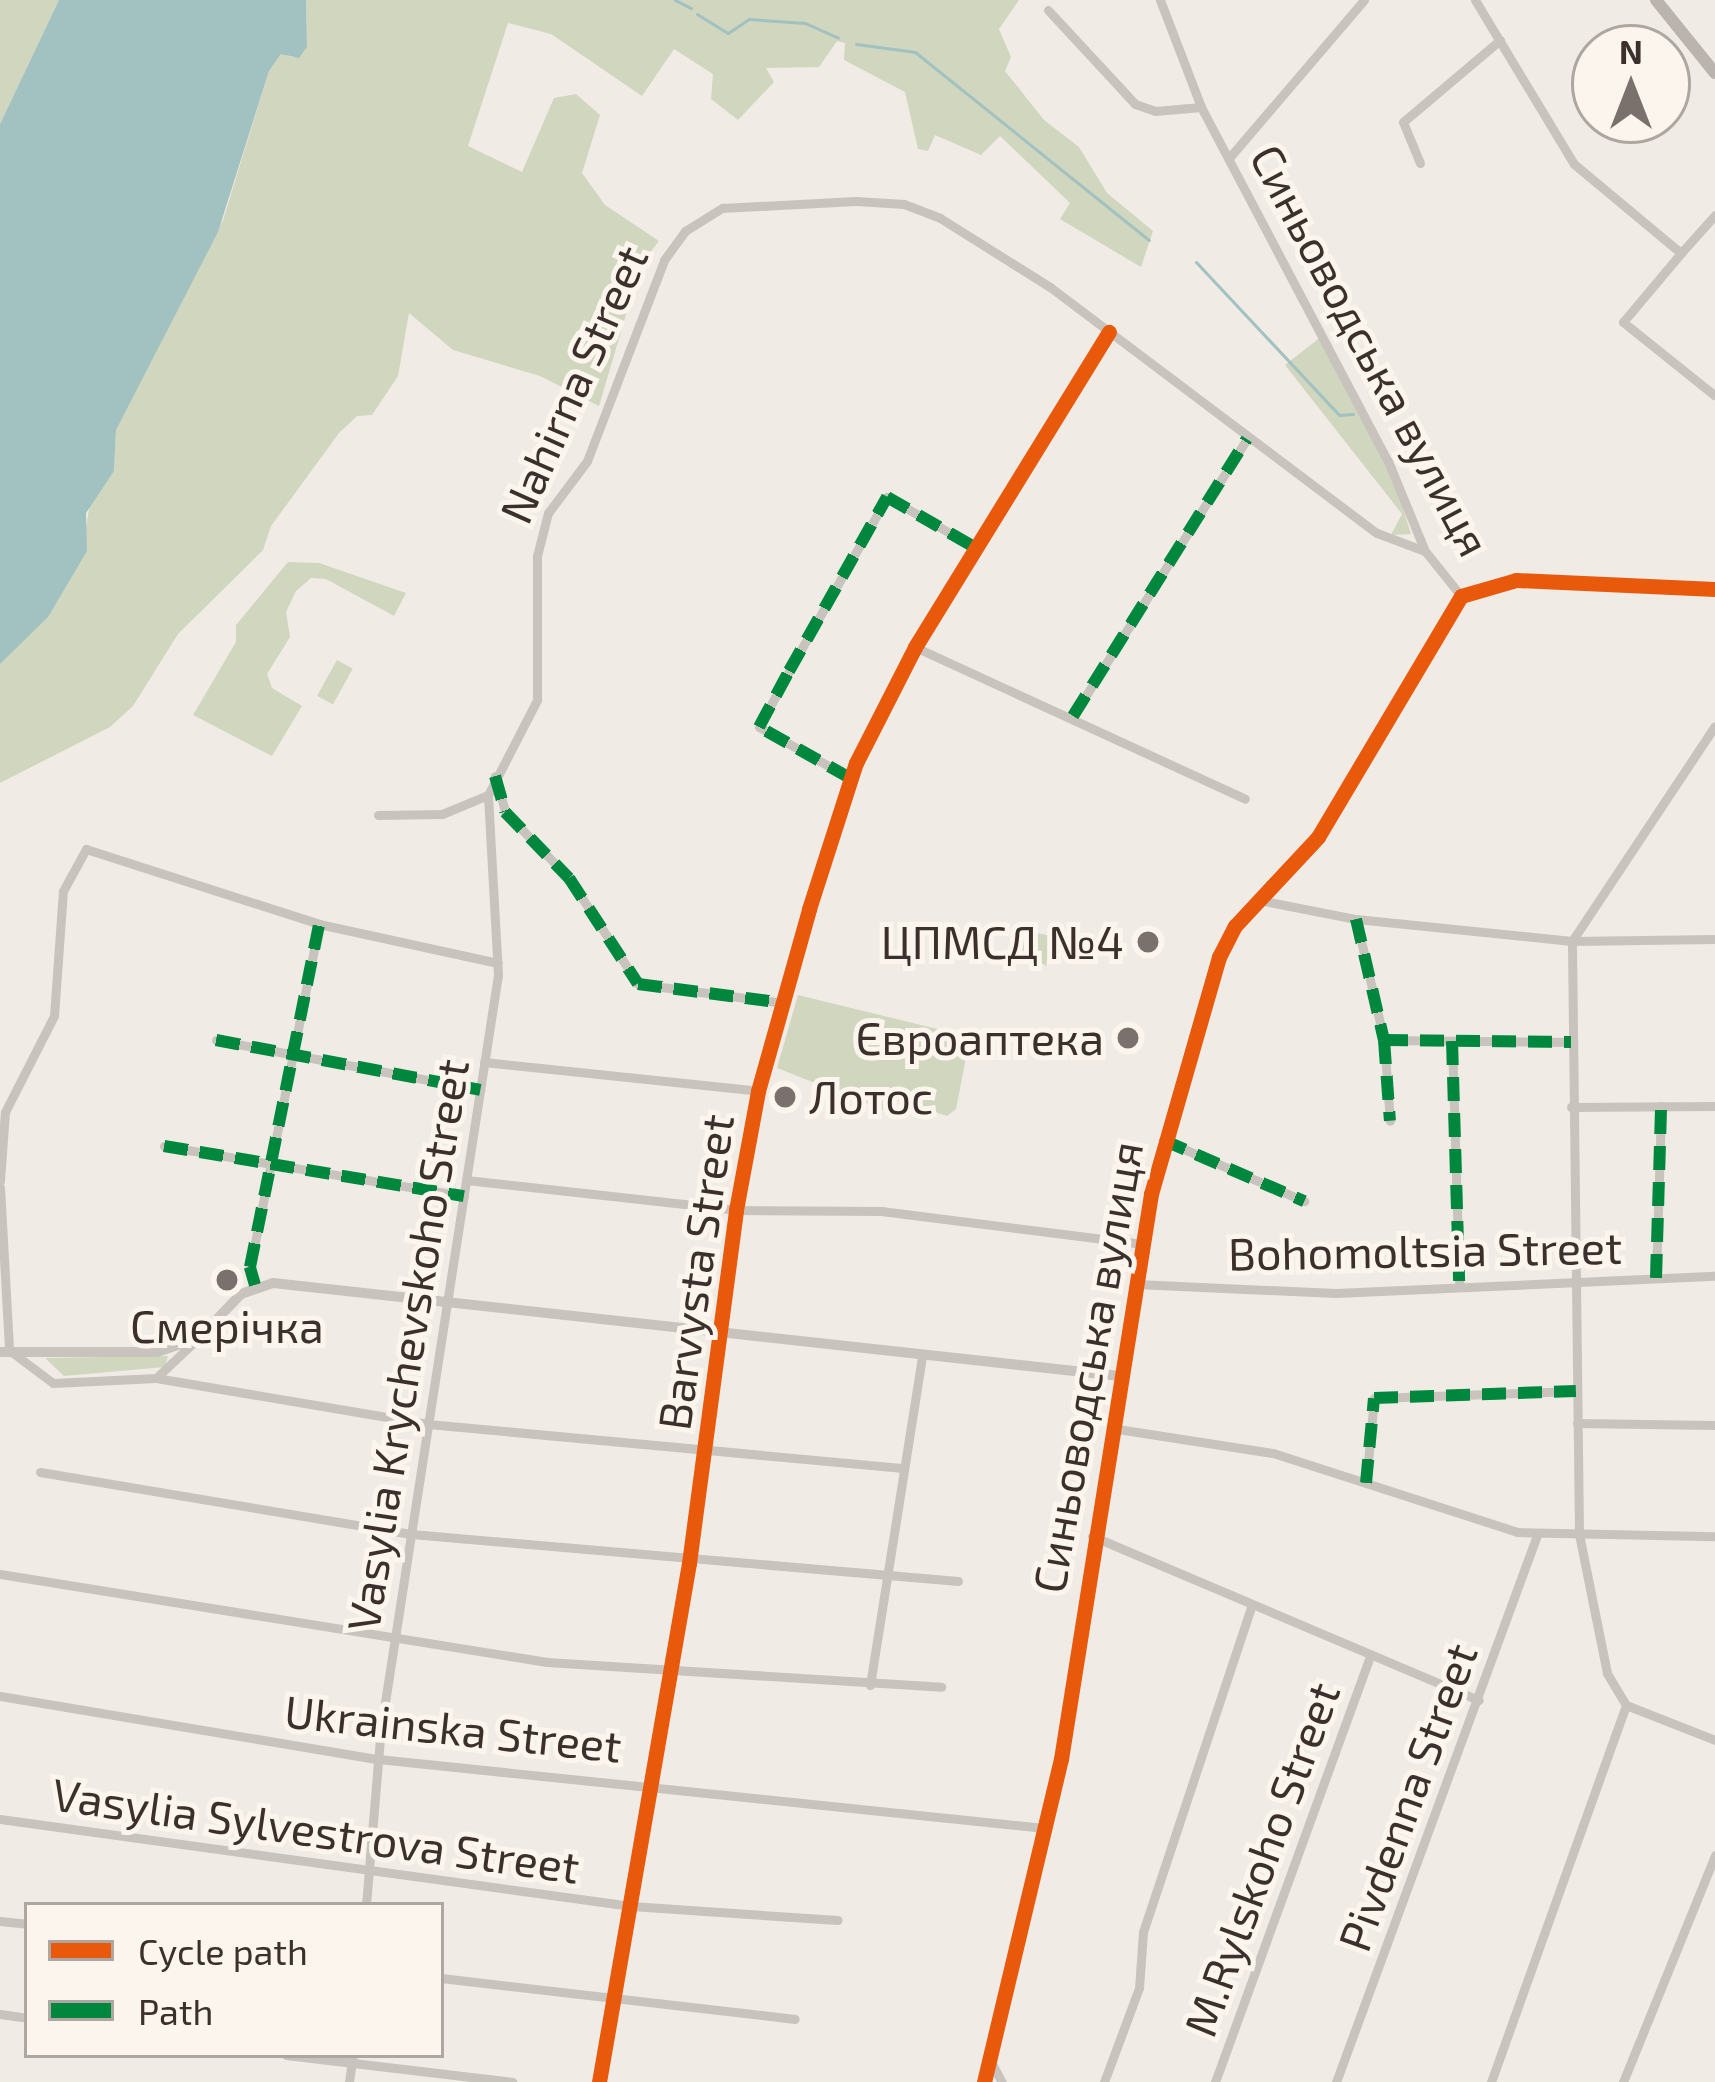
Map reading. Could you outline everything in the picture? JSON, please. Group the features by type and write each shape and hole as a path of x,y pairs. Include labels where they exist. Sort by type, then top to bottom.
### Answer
{"main road":[{"path":"1656,0 1715,73"}],"street":[{"name":"Синьоводська вулиця","path":"984,2082 1044,1828 1163,1140 1219,957 1259,900 1318,837 1462,596 1426,551 1388,461 1201,107 1160,0"},
{"path":"1228,158 1364,0"},
{"path":"1475,0 1574,164 1681,253"},
{"path":"1048,10 1135,104 1154,111 1201,107"},
{"path":"1420,163 1403,122 1500,40"},
{"name":"Nahirna Street","path":"488,795 537,700 537,556 548,513 587,460 664,260 702,217 742,203 904,204 967,234 1108,332 1378,533 1426,551"},
{"path":"1714,395 1623,322 1715,215"},
{"name":"Barvysta Street","path":"599,2082 689,1562 736,1210 758,1091 850,778 915,647 1108,332"},
{"path":"1072,716 1247,439"},
{"path":"850,778 759,727 789,671 887,497 976,548"},
{"path":"1462,596 1516,580 1715,589"},
{"path":"915,647 1245,799"},
{"path":"1715,726 1572,940 1570,1107 1570,1280 1579,1534 1606,1673 1626,1706 1715,1740"},
{"path":"495,776 505,812 569,878 638,984 784,1003"},
{"path":"378,815 442,814 488,795"},
{"name":"Vasylia Krychevskoho Street","path":"365,1902 395,1639 498,963 488,795"},
{"path":"5,1351 0,1184 4,1112 41,1054 54,1016 63,891 86,849 320,924 498,963"},
{"path":"1259,900 1356,919 1572,940 1715,939"},
{"path":"1356,919 1384,1040 1390,1121"},
{"path":"255,1285 250,1267 320,924"},
{"path":"216,1040 480,1090"},
{"path":"1384,1040 1571,1042"},
{"path":"1452,1041 1459,1284"},
{"path":"484,1062 758,1091"},
{"path":"1656,1278 1661,1106"},
{"path":"1570,1107 1715,1106"},
{"path":"1163,1140 1304,1202"},
{"path":"164,1146 464,1196"},
{"path":"466,1180 736,1210 881,1210 1143,1244"},
{"name":"Bohomoltsia Street","path":"1136,1284 1336,1293 1715,1276"},
{"path":"156,1378 255,1285 1120,1376"},
{"path":"5,1351 157,1352 199,1338"},
{"path":"5,1351 62,1385 156,1378 428,1424 704,1455 901,1468"},
{"path":"870,1685 922,1356"},
{"path":"1366,1483 1374,1398 1576,1391"},
{"path":"1577,1423 1715,1425"},
{"path":"1111,1427 1273,1453 1537,1535 1715,1536"},
{"path":"40,1472 411,1534 689,1562 958,1581"},
{"name":"Pivdenna Street","path":"1336,2082 1537,1535"},
{"path":"1092,1536 1369,1658 1479,1700"},
{"path":"0,1574 547,1662 941,1688"},
{"path":"1104,2082 1139,1988 1143,1932 1252,1606"},
{"name":"M.Rylskoho Street","path":"1215,2082 1369,1658"},
{"name":"Ukrainska Street","path":"0,1696 378,1760 651,1783 1044,1828"},
{"path":"1491,2082 1626,1706"},
{"name":"Vasylia Sylvestrova Street","path":"0,1820 631,1906 838,1920"},
{"path":"1623,2082 1715,1855"},
{"path":"444,1978 795,2019"},
{"path":"988,2058 1002,2082"},
{"path":"350,2082 352,2060 512,2082"}],"green space":[{"path":"0,0 59,0 0,124"},
{"path":"306,0 1019,0 999,29 1011,57 1005,71 1044,120 1079,147 1107,193 1153,231 1141,267 1060,219 1070,203 1000,136 981,155 935,135 928,151 918,149 905,92 844,60 845,43 837,41 819,67 766,68 774,82 738,120 711,99 713,74 674,49 642,96 551,34 508,23 468,146 522,172 554,98 576,94 600,115 582,173 605,205 659,241 641,264 599,406 540,376 453,350 409,313 398,376 372,415 357,416 339,433 271,526 263,550 178,634 133,706 110,727 0,783 0,632 85,533 90,503 114,471 116,430 147,358 223,220 269,71 282,53 292,57 307,47"},
{"path":"1322,336 1388,461 1411,534 1391,535 1402,514 1285,365"},
{"path":"288,562 319,563 406,593 394,616 326,579 311,578 296,591 286,612 290,637 267,674 272,688 302,706 272,756 193,715 236,642 236,625"},
{"path":"337,660 353,669 333,705 317,696"},
{"path":"1017,929 1051,936 1046,966 1014,945"},
{"path":"798,995 970,1037 956,1109 947,1116 891,1098 886,1111 777,1068"},
{"path":"168,1356 165,1367 64,1376 45,1358"}],"water":[{"path":"59,0 306,0 307,47 299,58 281,54 269,71 218,232 116,430 114,471 86,513 87,551 48,617 0,664 0,124"}],"waterway":[{"path":"675,0 691,8"},
{"path":"697,14 728,33 749,19 805,23 838,38"},
{"path":"856,44 915,52 1149,240"},
{"path":"1196,262 1339,415 1353,414"}],"marked path":[{"path":"1073,716 1247,439"},
{"path":"850,778 759,727 789,671 887,497 976,548"},
{"path":"495,776 505,812 569,878 638,984 784,1003"},
{"path":"1356,919 1384,1040 1390,1121"},
{"path":"255,1285 250,1267 319,924"},
{"path":"216,1040 480,1090"},
{"path":"1384,1040 1571,1042"},
{"path":"1452,1041 1459,1284"},
{"path":"1656,1278 1661,1106"},
{"path":"1163,1140 1304,1201"},
{"path":"164,1146 464,1196"},
{"path":"1366,1483 1374,1398 1576,1391"}],"cycle path":[{"path":"599,2082 689,1563 736,1210 758,1091 809,909 856,763 915,647 1109,332"},
{"path":"984,2082 1061,1759 1151,1194 1219,957 1235,926 1318,837 1461,596 1516,580 1715,589"}],"place":[{"name":"ЦПМСД №4","path":"1148,942"},
{"name":"Євроаптека","path":"1128,1038"},
{"name":"Лотос","path":"785,1097"},
{"name":"Смерічка","path":"227,1280"}]}
